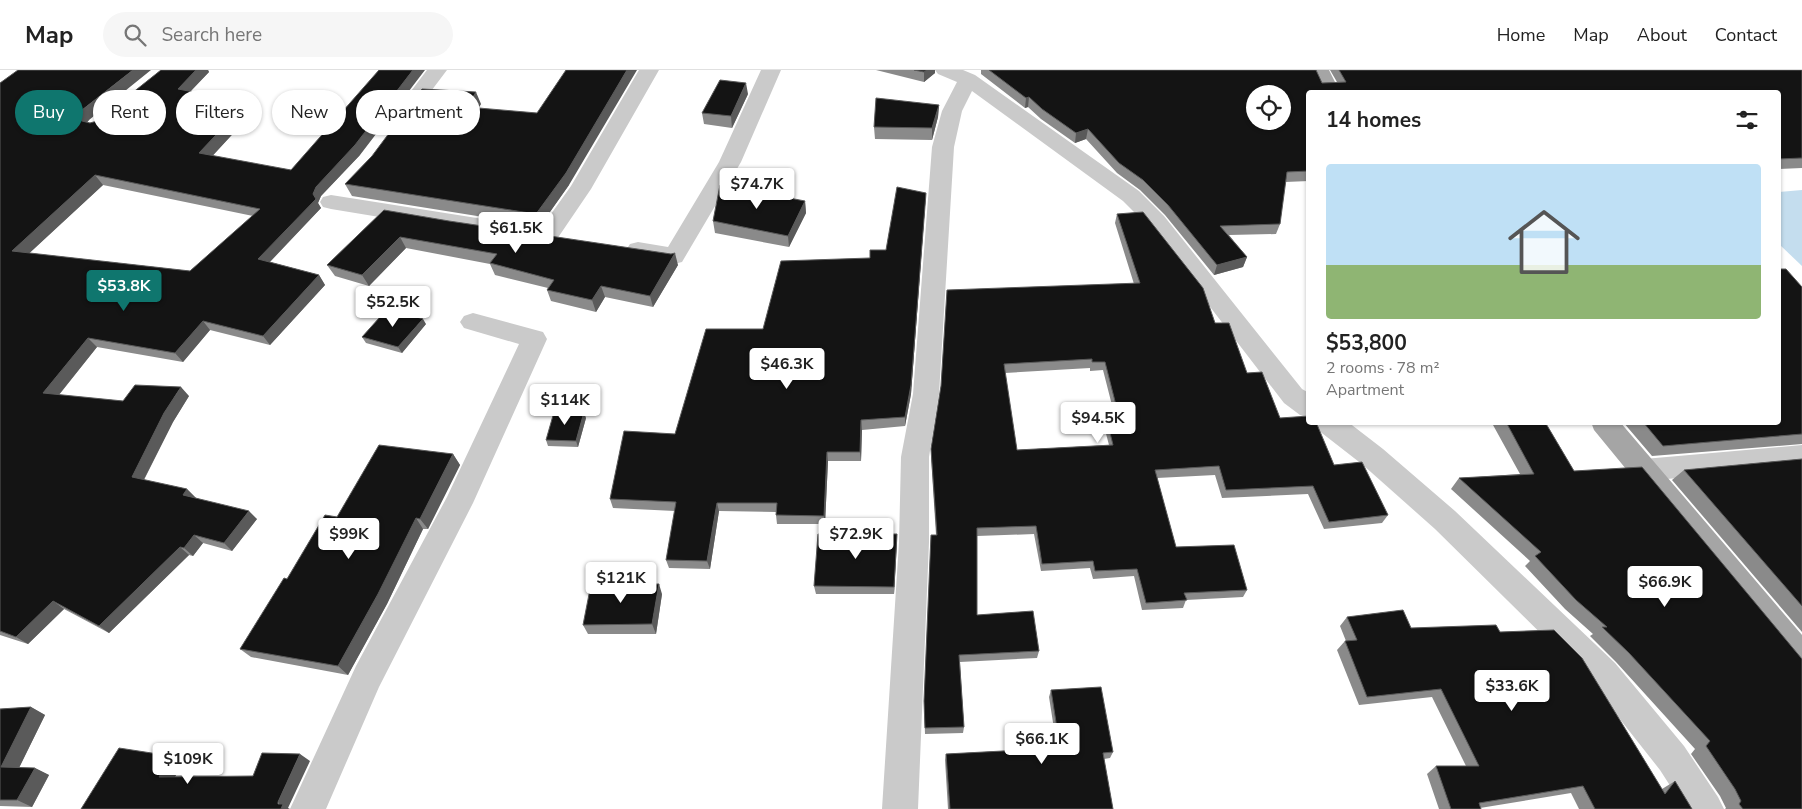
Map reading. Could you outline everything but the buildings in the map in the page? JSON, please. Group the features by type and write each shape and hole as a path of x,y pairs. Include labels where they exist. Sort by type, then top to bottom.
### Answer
{"main road":[{"path":"1319,70 1329,90"},
{"path":"1606,425 1802,659"}],"street":[{"path":"386,138 437,70"},
{"path":"350,182 331,202 455,224 557,238 580,190 649,70"},
{"path":"616,247 674,256 730,162 770,70"},
{"path":"945,70 968,79 1131,196 1156,222 1293,396 1306,406"},
{"path":"900,809 914,542 915,457 926,394 943,147 952,111 968,79"},
{"path":"308,809 367,677 458,503 534,339 473,322"},
{"path":"1332,425 1373,457 1445,520 1604,674 1672,758 1706,809"},
{"path":"1644,470 1802,456"}],"water":[{"path":"1802,190 1802,266 1781,246 1781,192"}]}
